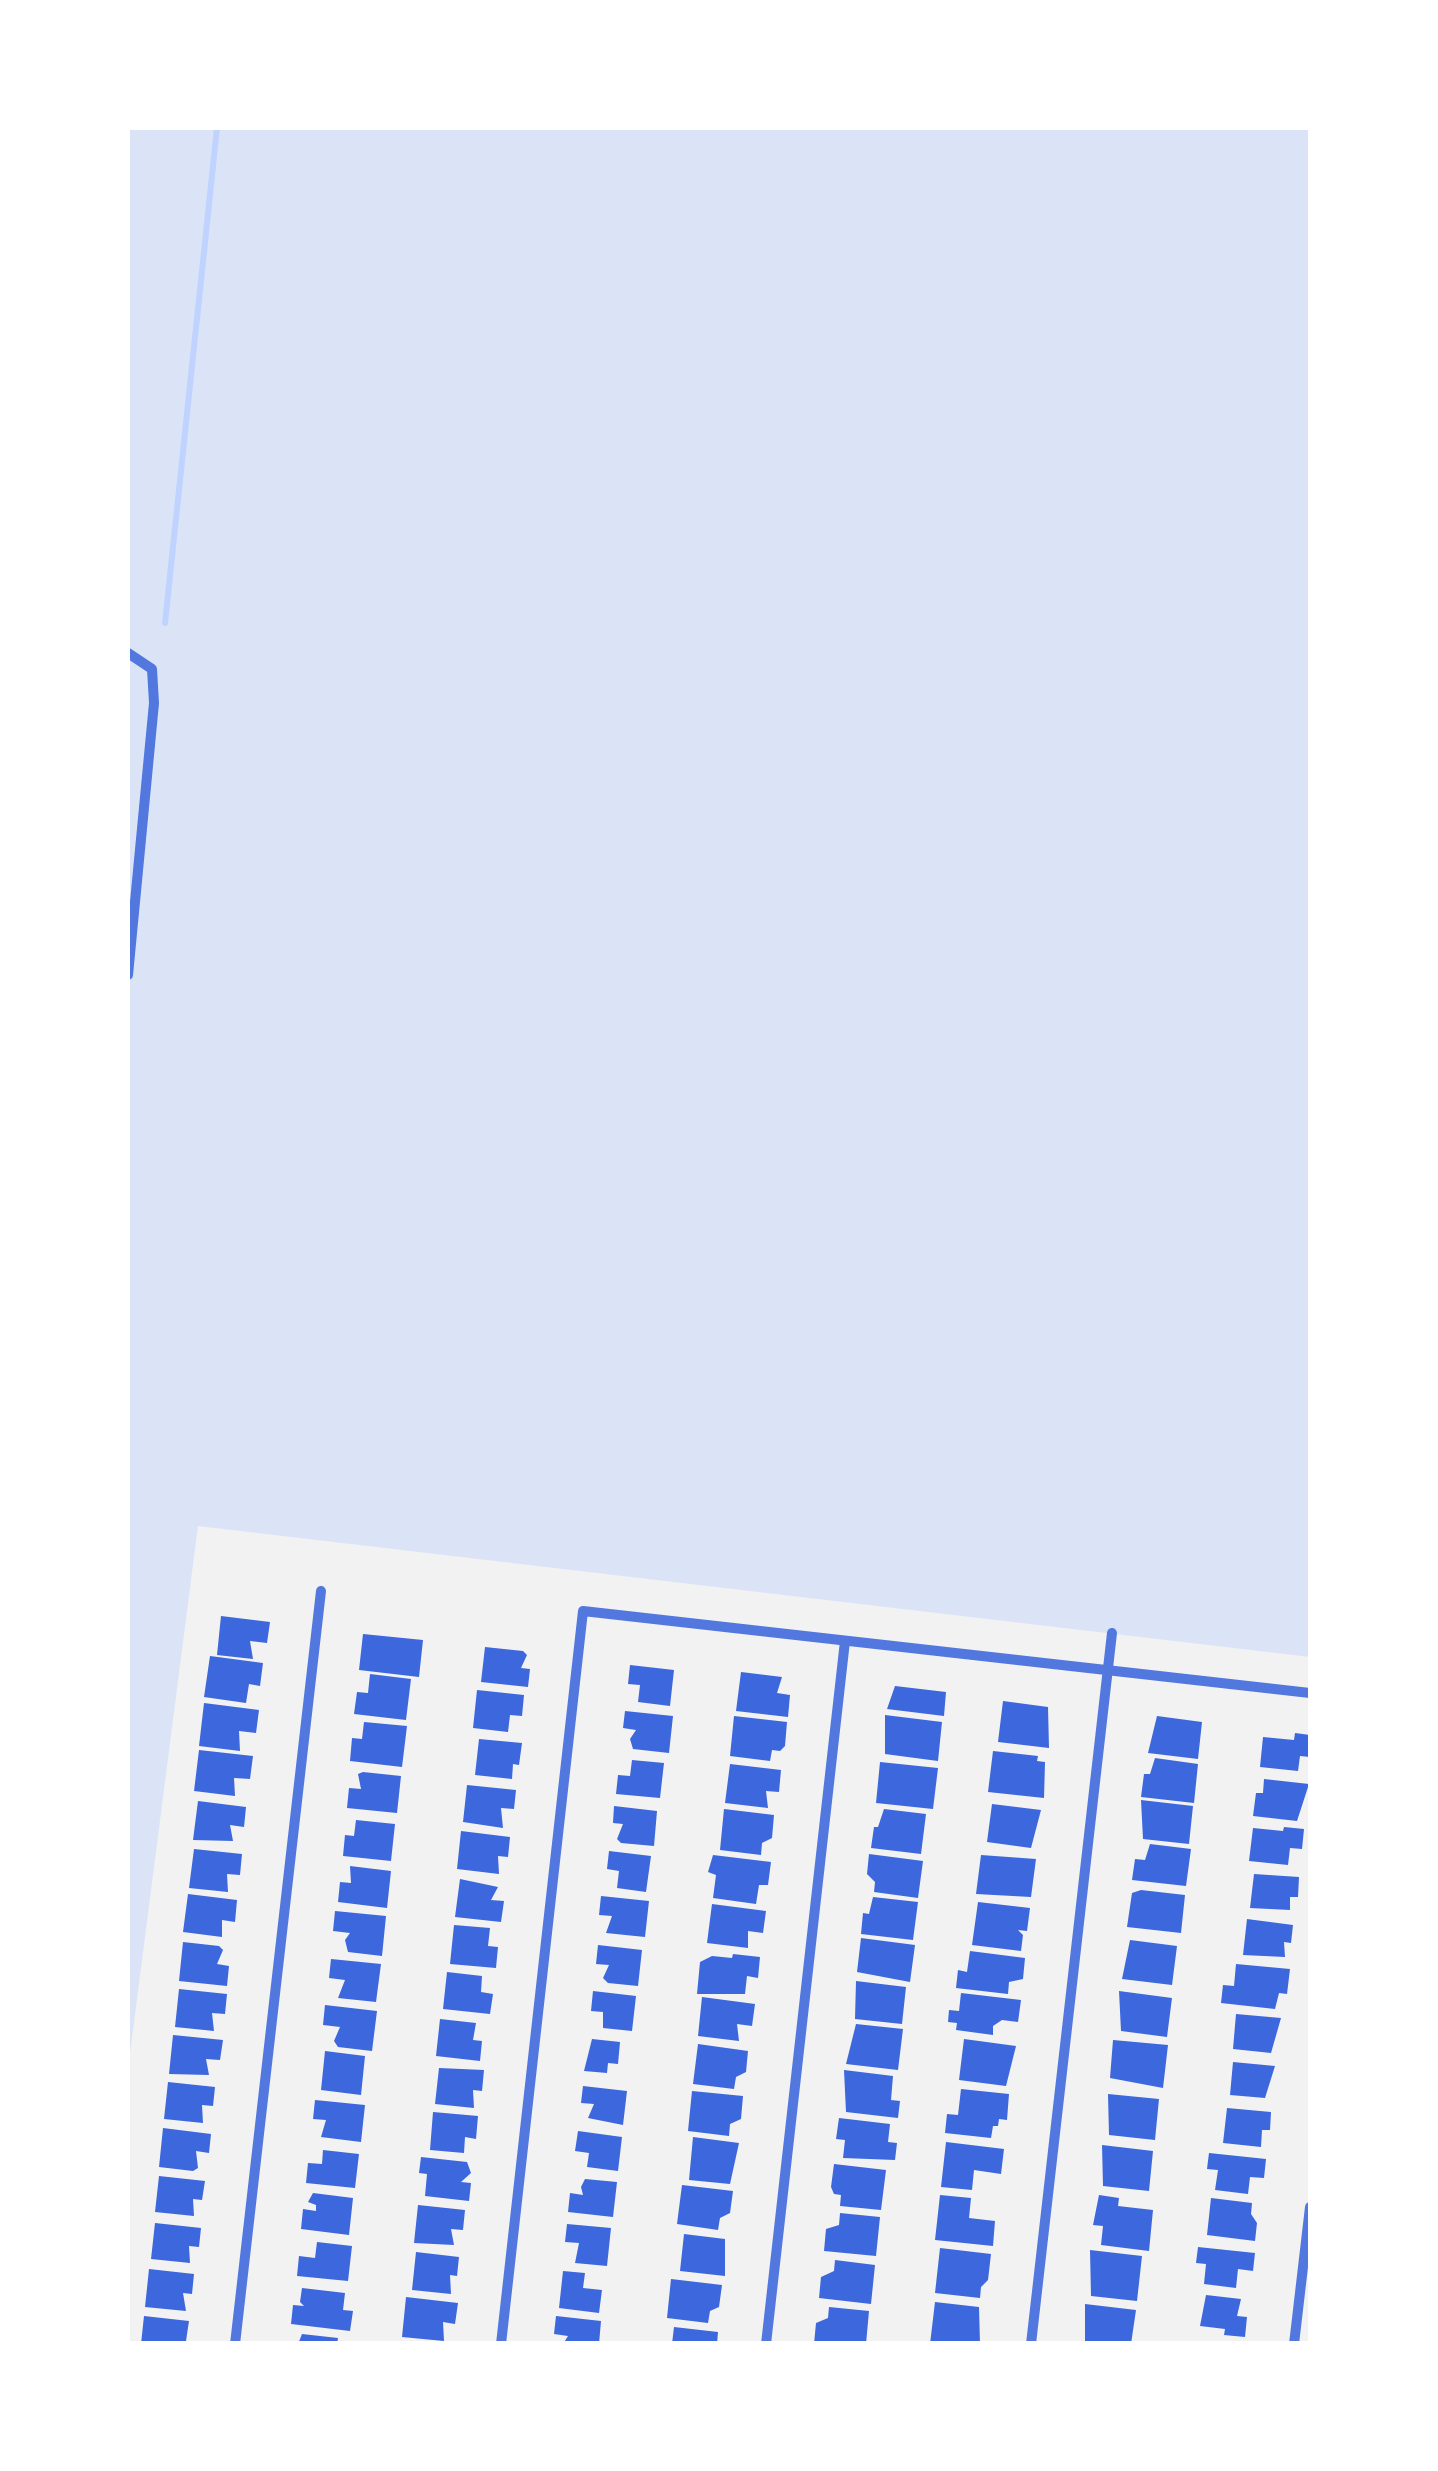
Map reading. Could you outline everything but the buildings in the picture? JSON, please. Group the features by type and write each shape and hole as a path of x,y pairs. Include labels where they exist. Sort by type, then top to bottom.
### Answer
{"street":[{"path":"128,652 152,669 154,702 128,975"},
{"path":"235,2344 320,1591"},
{"path":"501,2344 582,1611 1310,1693"},
{"path":"1031,2344 1112,1633"},
{"path":"766,2344 845,1641"},
{"path":"1294,2344 1310,2207"}],"shaded area":[{"path":"128,128 1310,128 1310,1657 198,1526 128,2069"}],"waterway":[{"path":"165,623 217,128"}]}
